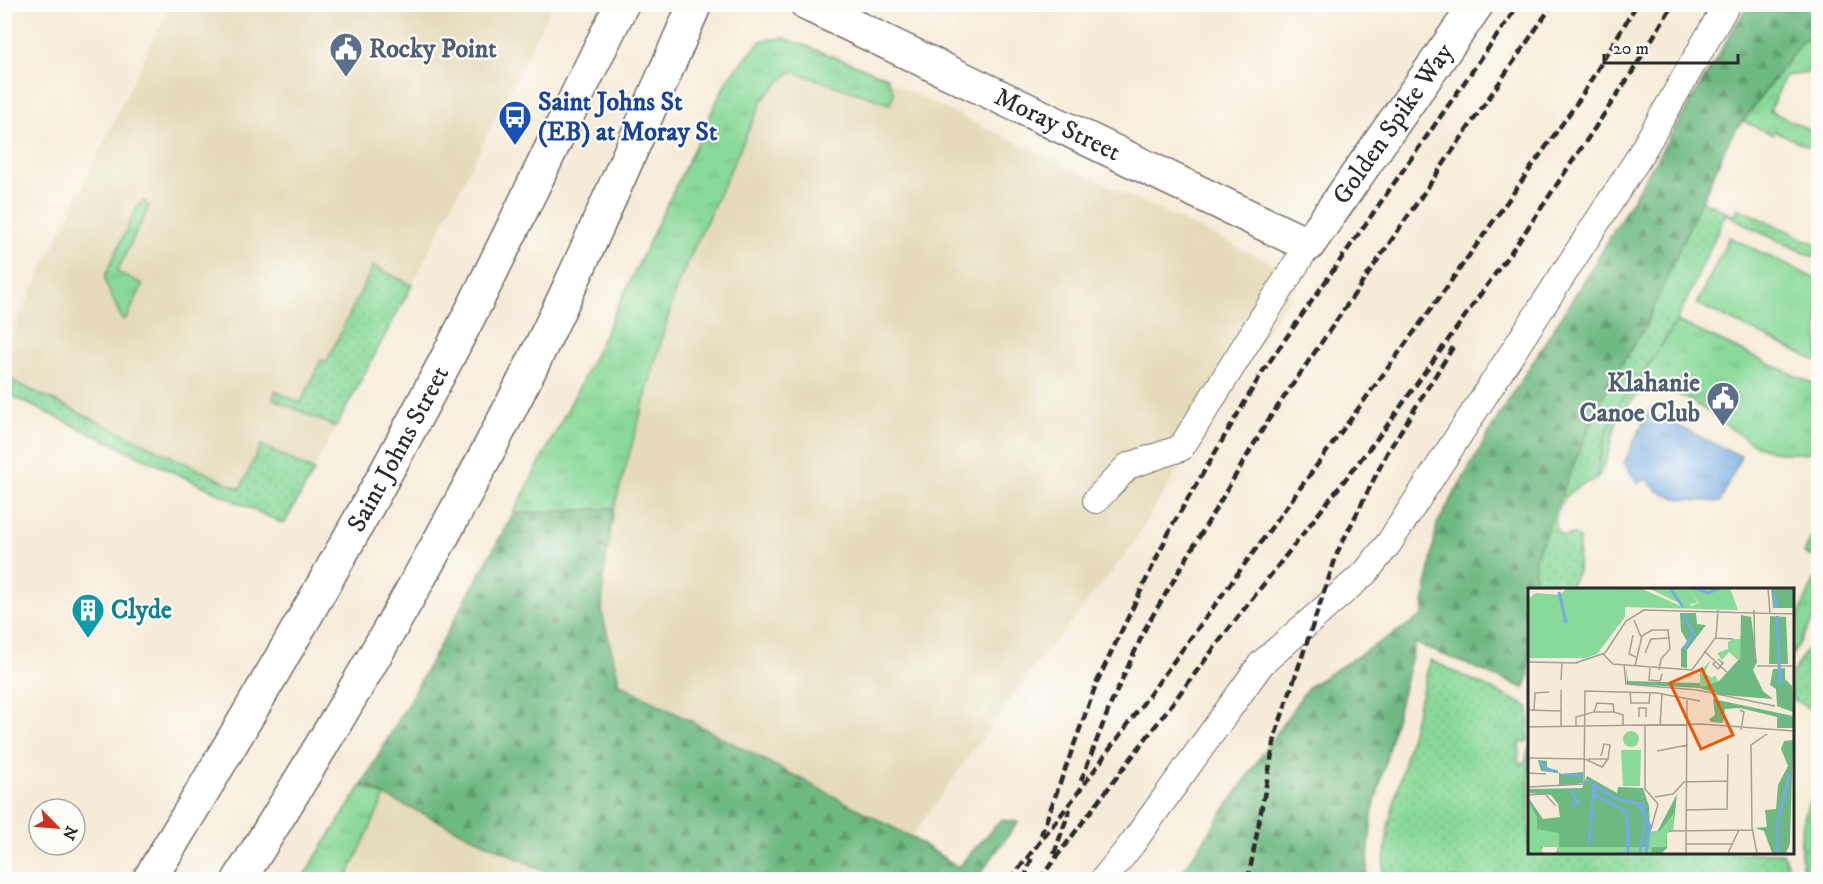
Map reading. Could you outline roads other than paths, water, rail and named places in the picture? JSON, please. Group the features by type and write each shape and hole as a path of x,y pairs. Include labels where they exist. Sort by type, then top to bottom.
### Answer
{"main road":[{"name":"Saint Johns Street","path":"149,879 280,659 382,480 470,313 622,4"},
{"path":"239,879 393,626 484,457 569,287 695,4"},
{"name":"Moray Street","path":"807,4 1308,245"},
{"name":"Golden Spike Way","path":"1308,245 1477,4"}],"lane":[{"path":"1103,879 1132,844 1261,664 1366,572 1389,543 1636,162 1727,4"},
{"path":"1096,500 1128,466 1181,448 1308,245"}],"water":[{"path":"1648,412 1741,456 1720,502 1679,499 1660,492 1647,479 1638,483 1624,463"}],"railway":[{"path":"1041,835 1097,682 1172,526 1263,371 1519,4"},
{"path":"1081,781 1110,706 1146,627 1267,422 1553,4"},
{"path":"1010,880 1074,798 1444,291 1579,100 1637,4"},
{"path":"1039,880 1224,635 1386,427 1525,232 1631,74 1673,4"},
{"path":"1248,880 1276,733 1338,551 1387,453 1455,344"},
{"path":"1054,854 1070,809"},
{"path":"1024,880 1032,857"}],"place":[{"name":"Rocky Point","path":"346,78"},
{"name":"Saint Johns St (EB) at Moray St","path":"515,146"},
{"name":"Klahanie Canoe Club","path":"1723,427"},
{"name":"Clyde","path":"88,639"}]}
